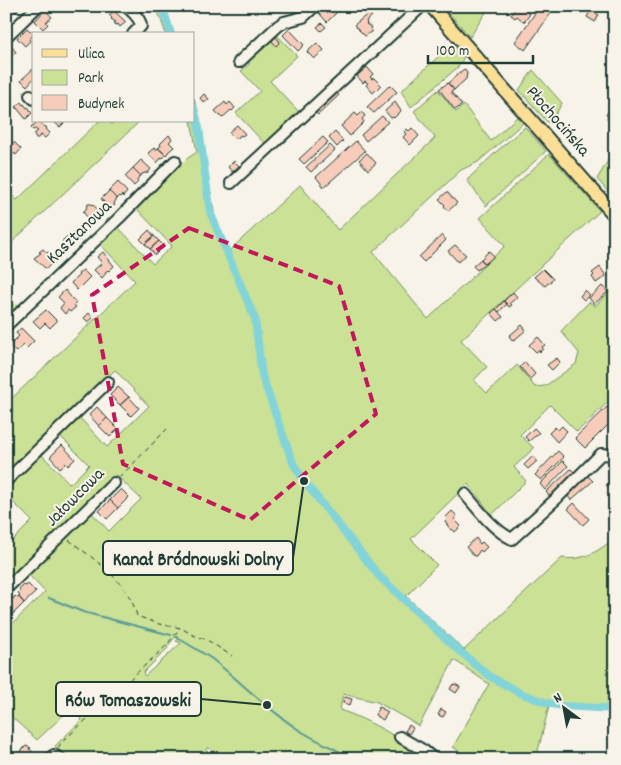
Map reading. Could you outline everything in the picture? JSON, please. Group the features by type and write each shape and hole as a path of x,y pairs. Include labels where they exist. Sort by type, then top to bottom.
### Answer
{"main road":[{"name":"Płochocińska","path":"431,6 615,216"}],"street":[{"path":"6,36 37,6"},
{"path":"126,6 141,22 141,26 134,32"},
{"path":"239,62 278,26 284,22 303,17 315,6"},
{"path":"231,183 422,6"},
{"name":"Kasztanowa","path":"6,326 119,218 175,161"},
{"path":"6,481 108,382"},
{"path":"465,494 482,514 505,536 512,539 601,454 615,455"},
{"name":"Jałowcowa","path":"6,589 114,483"},
{"path":"400,737 424,750 434,759"}],"path":[{"name":"Jałowcowa","path":"114,483 167,429"},
{"path":"62,535 125,589 134,605 137,616 159,624 181,628 207,640 232,656"},
{"path":"55,757 61,743 166,646 181,628"}],"highlighted area":[{"path":"189,228 339,286 376,414 250,520 123,464 92,295"}],"green space":[{"path":"156,6 165,6 173,32 165,32"},
{"path":"443,6 490,6 470,37"},
{"path":"276,34 297,56 270,81 300,113 266,145 236,113 260,91 241,71 249,64 249,59"},
{"path":"452,44 464,56 462,61 457,68 411,107 401,91"},
{"path":"533,70 562,103 553,119 548,123 519,90"},
{"path":"438,90 456,112 464,105 491,141 517,117 523,123 478,162 461,170 373,252 428,319 505,246 480,218 549,154 600,211 461,340 487,367 474,380 487,393 517,365 535,387 545,386 576,364 579,353 561,331 589,302 595,306 615,287 615,408 608,402 577,432 550,405 520,435 534,448 514,467 526,481 492,515 468,484 411,539 437,565 406,596 464,650 562,558 578,558 591,554 615,538 615,711 549,706 536,759 471,759 453,747 489,684 454,660 419,726 377,702 343,694 340,710 375,725 431,759 222,759 208,747 200,759 66,759 55,746 82,720 70,709 37,740 6,712 6,630 45,592 27,573 90,511 109,531 141,499 116,475 6,583 6,536 12,541 32,521 6,495 6,487 41,454 70,484 89,465 60,436 79,417 107,447 149,406 115,370 6,475 6,397 10,400 135,281 99,243 117,226 153,264 172,246 136,208 188,158 197,152 191,122 195,122 195,103 215,218 229,251 300,185 338,230 435,138 414,111","holes":["176,636 180,638 176,641 181,643 145,676 143,673 168,648"]},
{"path":"98,122 109,122 111,124 114,122 139,122 6,248 6,190 17,200"},
{"path":"525,127 546,151 486,206 467,180"},
{"path":"615,149 615,200 597,179"},
{"path":"6,295 18,307 6,318"}],"building":[{"path":"11,6 22,6 16,12"},
{"path":"56,6 66,6 66,7 61,11"},
{"path":"294,6 298,6 301,9 296,14 292,9"},
{"path":"325,6 331,6 336,13 327,22 318,12"},
{"path":"517,6 530,14 524,22 517,16 515,18 511,15"},
{"path":"540,6 551,13 525,50 515,42"},
{"path":"45,10 52,17 46,22 48,24 43,29 35,21"},
{"path":"591,10 599,15 595,22 587,17"},
{"path":"114,11 126,22 120,27 114,23 116,22 109,15"},
{"path":"369,13 372,16 366,21 366,24 371,27 372,31 365,36 354,25"},
{"path":"322,23 326,27 321,31 317,27"},
{"path":"27,28 32,33 30,41 25,46 17,38"},
{"path":"289,29 304,45 298,51 283,35"},
{"path":"276,37 280,42 276,46 272,41"},
{"path":"317,43 324,50 314,59 307,52"},
{"path":"10,45 16,52 10,57 12,59 8,64 6,62 6,48"},
{"path":"367,67 373,74 370,77 374,78 381,85 373,93 366,85 368,83 365,81 363,83 357,76"},
{"path":"464,69 467,73 466,79 454,90 448,83"},
{"path":"32,70 32,80 27,86 21,80"},
{"path":"448,83 454,90 451,92 462,105 455,110 439,89"},
{"path":"390,85 397,92 374,113 367,107"},
{"path":"335,90 339,95 318,115 314,110"},
{"path":"204,94 209,99 204,103 200,98"},
{"path":"21,102 32,113 26,119 16,107"},
{"path":"225,102 227,105 230,102 235,108 222,118 215,111"},
{"path":"395,102 401,111 394,118 391,118 385,111"},
{"path":"611,106 615,108 615,121 607,119 606,115"},
{"path":"362,112 365,116 362,119 364,122 350,136 341,126 355,113 358,116"},
{"path":"382,116 388,122 366,141 361,135"},
{"path":"40,122 50,133 45,138 41,135 36,138 34,134 38,131 31,128"},
{"path":"54,122 65,122 60,127"},
{"path":"237,125 245,134 235,139 229,132"},
{"path":"412,128 419,136 410,145 403,137 407,129 409,131"},
{"path":"335,132 343,141 337,147 329,138"},
{"path":"169,135 172,139 169,142 174,147 166,155 158,148"},
{"path":"323,137 328,142 304,164 299,159"},
{"path":"8,141 12,145 14,142 21,149 16,155 14,153 11,160 6,162 6,143"},
{"path":"356,141 365,151 324,187 316,177"},
{"path":"330,145 335,150 311,172 306,167"},
{"path":"154,148 156,150 158,148 166,155 157,163 148,153"},
{"path":"367,153 376,163 368,170 359,160"},
{"path":"141,160 151,169 147,174 146,172 143,173 141,176 133,168"},
{"path":"234,161 239,166 232,172 228,167"},
{"path":"133,168 141,176 134,186 125,176"},
{"path":"118,182 127,192 123,197 122,195 117,199 109,191"},
{"path":"109,191 117,199 114,203 115,205 110,208 101,199"},
{"path":"447,192 457,203 448,211 439,199"},
{"path":"88,204 92,204 104,215 100,219 97,216 92,221 83,212"},
{"path":"149,230 154,236 145,244 140,239"},
{"path":"75,231 80,237 70,248 63,243 63,240"},
{"path":"442,235 446,240 424,262 419,257"},
{"path":"154,236 159,241 150,249 145,244"},
{"path":"159,241 164,246 155,255 150,249"},
{"path":"455,245 466,255 458,262 448,251"},
{"path":"43,249 57,260 46,269 34,258"},
{"path":"489,251 494,256 485,264 481,259"},
{"path":"103,252 114,266 105,272 102,278 94,270 102,263 97,257"},
{"path":"481,259 485,264 477,270 473,266"},
{"path":"600,267 606,276 596,283 592,273"},
{"path":"543,269 553,279 545,286 534,277"},
{"path":"83,270 90,277 77,290 71,283"},
{"path":"602,286 608,292 594,304 589,298"},
{"path":"65,290 76,303 74,305 76,307 70,312 68,310 65,314 60,308 64,303 58,297"},
{"path":"585,290 590,295 584,300 580,296"},
{"path":"513,292 517,297 510,303 512,305 509,307 504,301"},
{"path":"504,301 507,304 499,312 496,309"},
{"path":"496,309 503,317 498,321 491,313"},
{"path":"46,310 57,321 50,328 45,323 40,328 33,321"},
{"path":"89,313 93,318 88,322 84,318"},
{"path":"522,325 526,330 513,341 509,336"},
{"path":"21,328 34,341 27,348 24,345 16,352 9,346 19,336 16,333"},
{"path":"538,337 545,345 540,352 539,350 536,352 529,345"},
{"path":"557,358 560,362 552,370 547,365"},
{"path":"525,362 535,374 530,379 520,367"},
{"path":"118,387 129,397 120,405 110,395"},
{"path":"129,397 139,408 131,416 120,405"},
{"path":"97,407 107,418 99,426 89,415"},
{"path":"607,407 615,415 615,418 585,448 575,438"},
{"path":"107,418 118,429 110,437 99,426"},
{"path":"562,426 567,431 557,442 549,433 555,427 558,430"},
{"path":"534,428 539,433 529,441 525,437"},
{"path":"62,445 75,459 68,466 66,463 60,468 50,457"},
{"path":"558,451 564,457 541,480 535,475"},
{"path":"533,456 537,461 528,469 524,465"},
{"path":"563,461 568,466 545,490 540,484"},
{"path":"571,469 576,474 551,498 546,492"},
{"path":"586,474 593,481 571,500 565,493"},
{"path":"615,479 615,494 614,494 606,485"},
{"path":"121,489 129,497 118,508 110,500"},
{"path":"110,500 118,508 107,519 99,511"},
{"path":"574,503 589,519 583,525 568,509"},
{"path":"452,511 457,516 454,519 461,526 455,532 445,522 447,520 445,518"},
{"path":"476,538 480,544 482,542 487,547 482,552 480,550 474,556 466,547"},
{"path":"28,584 36,592 24,603 18,594 24,585"},
{"path":"15,596 19,597 24,603 13,614 6,607 8,604 6,602"},
{"path":"453,684 460,687 456,693 450,689"},
{"path":"345,697 352,699 350,705 343,703"},
{"path":"379,707 388,712 383,720 375,715"},
{"path":"441,709 446,712 443,717 438,715"},
{"path":"409,725 413,728 409,734 405,731"},
{"path":"26,746 31,748 29,749 33,752 28,758 21,751"}],"waterway":[{"path":"162,6 170,32"},
{"path":"195,112 199,128 210,212 255,319 262,376 293,463 304,481 379,576 457,649 491,677 520,693 547,703 562,706 615,709"},
{"path":"49,598 83,612 171,635"},
{"path":"176,637 212,659 274,712 296,728 353,759"}],"place":[{"name":"Kanał Bródnowski Dolny","path":"304,481"},
{"name":"Rów Tomaszowski","path":"267,705"}]}
